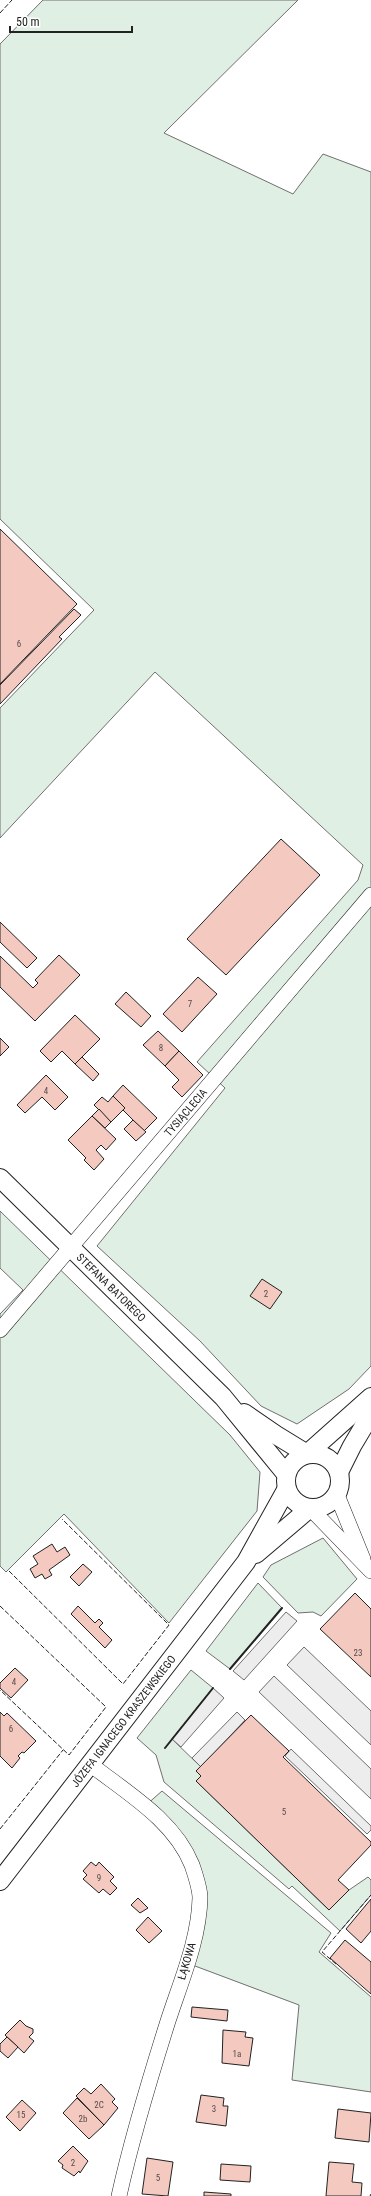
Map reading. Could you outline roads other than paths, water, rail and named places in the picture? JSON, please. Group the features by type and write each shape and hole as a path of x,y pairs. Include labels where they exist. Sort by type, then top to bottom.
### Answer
{"street":[{"name":"TYSIĄCLECIA","path":"0,1330 371,895"},
{"name":"STEFANA BATOREGO","path":"0,1178 72,1247 223,1397 286,1482"},
{"name":"STEFANA BATOREGO","path":"223,1397 276,1435 307,1454"},
{"path":"369,1569 310,1508 296,1502 286,1482 294,1460 307,1454 371,1397"},
{"path":"310,1508 325,1505 337,1495 340,1487 339,1472 371,1414"},
{"path":"307,1454 315,1453 330,1459 339,1472"},
{"name":"JÓZEFA IGNACEGO KRASZEWSKIEGO","path":"0,1880 246,1562 286,1482"},
{"path":"337,1495 369,1569"},
{"name":"JÓZEFA IGNACEGO KRASZEWSKIEGO","path":"246,1562 310,1508"},
{"name":"ŁĄKOWA","path":"90,1764 163,1822 178,1841 192,1865 200,1896 197,1926 192,1947 166,2027 119,2196"}]}
